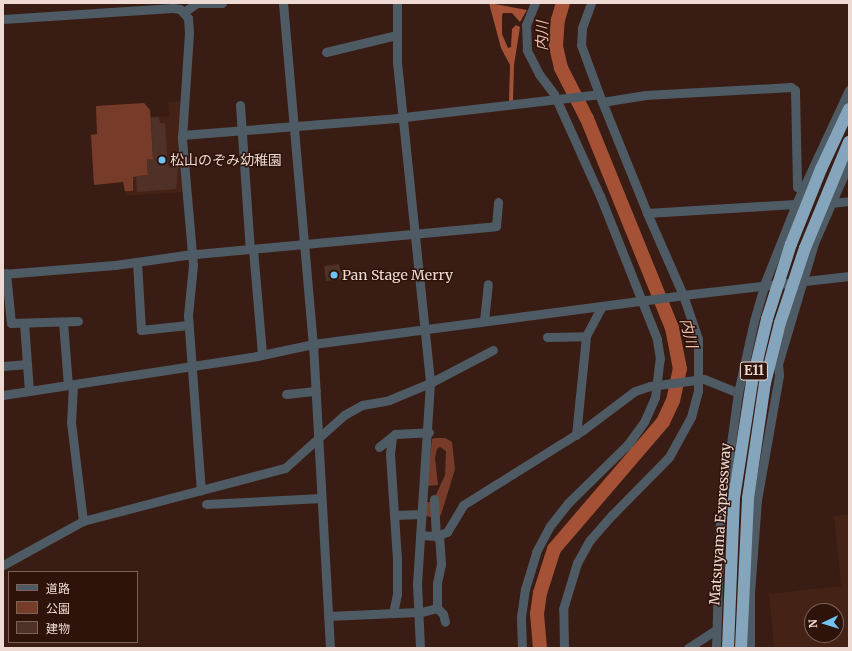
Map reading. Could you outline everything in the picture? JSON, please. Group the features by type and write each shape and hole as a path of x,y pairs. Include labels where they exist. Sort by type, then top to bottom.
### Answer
{"highway":[{"name":"Matsuyama Expressway","path":"728,648 734,498 752,382 767,319 791,244 821,169 849,109"},
{"name":"Matsuyama Expressway","path":"741,648 748,498 765,384 780,322 805,248 849,142"}],"street":[{"path":"184,12 197,3 222,3"},
{"path":"283,3 313,344 330,648"},
{"path":"397,3 397,62 430,383 417,584 420,648"},
{"path":"522,648 521,617 525,589 536,552 550,526 568,503 628,444 644,422 659,385 660,359 657,339 642,300 560,100 539,74 527,50 526,24 535,3"},
{"path":"564,648 563,609 577,563 590,540 612,514 669,457 691,417 697,381 698,339 598,97 582,45 582,28 591,3"},
{"path":"3,19 173,8 184,12 189,24 189,33 182,135 192,255 188,325 201,490"},
{"path":"326,52 397,35"},
{"path":"182,135 403,117 598,97 791,87 796,90 797,188 802,190"},
{"path":"716,648 720,524 738,393 764,285 802,190 849,90"},
{"path":"240,105 251,250 262,355"},
{"path":"750,648 750,593 758,492 779,375 778,364 802,283 831,203 849,163"},
{"path":"831,203 849,201"},
{"path":"78,321 11,323 5,273 137,262 192,255 496,226 498,202"},
{"path":"647,213 796,204"},
{"path":"137,262 141,330 188,325"},
{"path":"3,395 262,355 313,344 681,295 764,285 802,283 849,276"},
{"path":"484,321 488,284"},
{"path":"576,435 586,336 602,306"},
{"path":"63,322 70,385 71,422 83,521"},
{"path":"24,323 29,391"},
{"path":"547,337 586,336"},
{"path":"3,565 83,521 285,468 344,415 362,405 389,400 430,383 493,350"},
{"path":"3,366 27,364"},
{"path":"420,535 438,536 451,526 463,505 576,435 635,390 659,385 710,380 738,393"},
{"path":"286,394 316,392"},
{"path":"379,447 395,434 428,432"},
{"path":"392,437 390,454 394,515 396,594 393,613"},
{"path":"206,504 321,498"},
{"path":"434,499 441,555 437,583 437,608 443,614 445,622"},
{"path":"394,515 422,514"},
{"path":"328,616 418,613 437,608"},
{"path":"688,648 716,630"}],"shaded area":[{"path":"489,3 527,10 520,22 512,13 503,13 502,16 502,34 508,48 511,47 512,29 516,25 520,27 514,65 513,101 509,102 510,65 501,48"},
{"path":"181,101 184,192 126,196 123,182 94,185 91,135 97,134 96,106 144,103 150,110 151,117 169,116 168,102"},
{"path":"849,514 849,648 774,648 769,594 841,586 834,516"}],"green space":[{"path":"144,103 150,110 153,159 147,159 148,175 133,177 133,191 125,191 123,182 94,185 91,135 97,134 96,106"},
{"path":"445,438 452,442 455,469 441,515 429,517 425,514 426,502 431,502 435,497 445,475 446,451 440,447 437,449 435,458 438,485 427,486 432,439"}],"building":[{"path":"151,117 159,117 160,123 165,123 168,167 178,167 176,189 137,192 136,176 148,175 147,159 153,159"},
{"name":"Pan Stage Merry","path":"339,264 340,271 343,271 344,279 326,281 324,266"}],"waterway":[{"name":"内川","path":"540,648 537,614 540,593 554,549 663,422 673,401 680,369 672,328 587,119 561,68 556,46 558,20 563,3"}],"place":[{"name":"松山のぞみ幼稚園","path":"162,160"},
{"name":"Pan Stage Merry","path":"334,275"}]}
